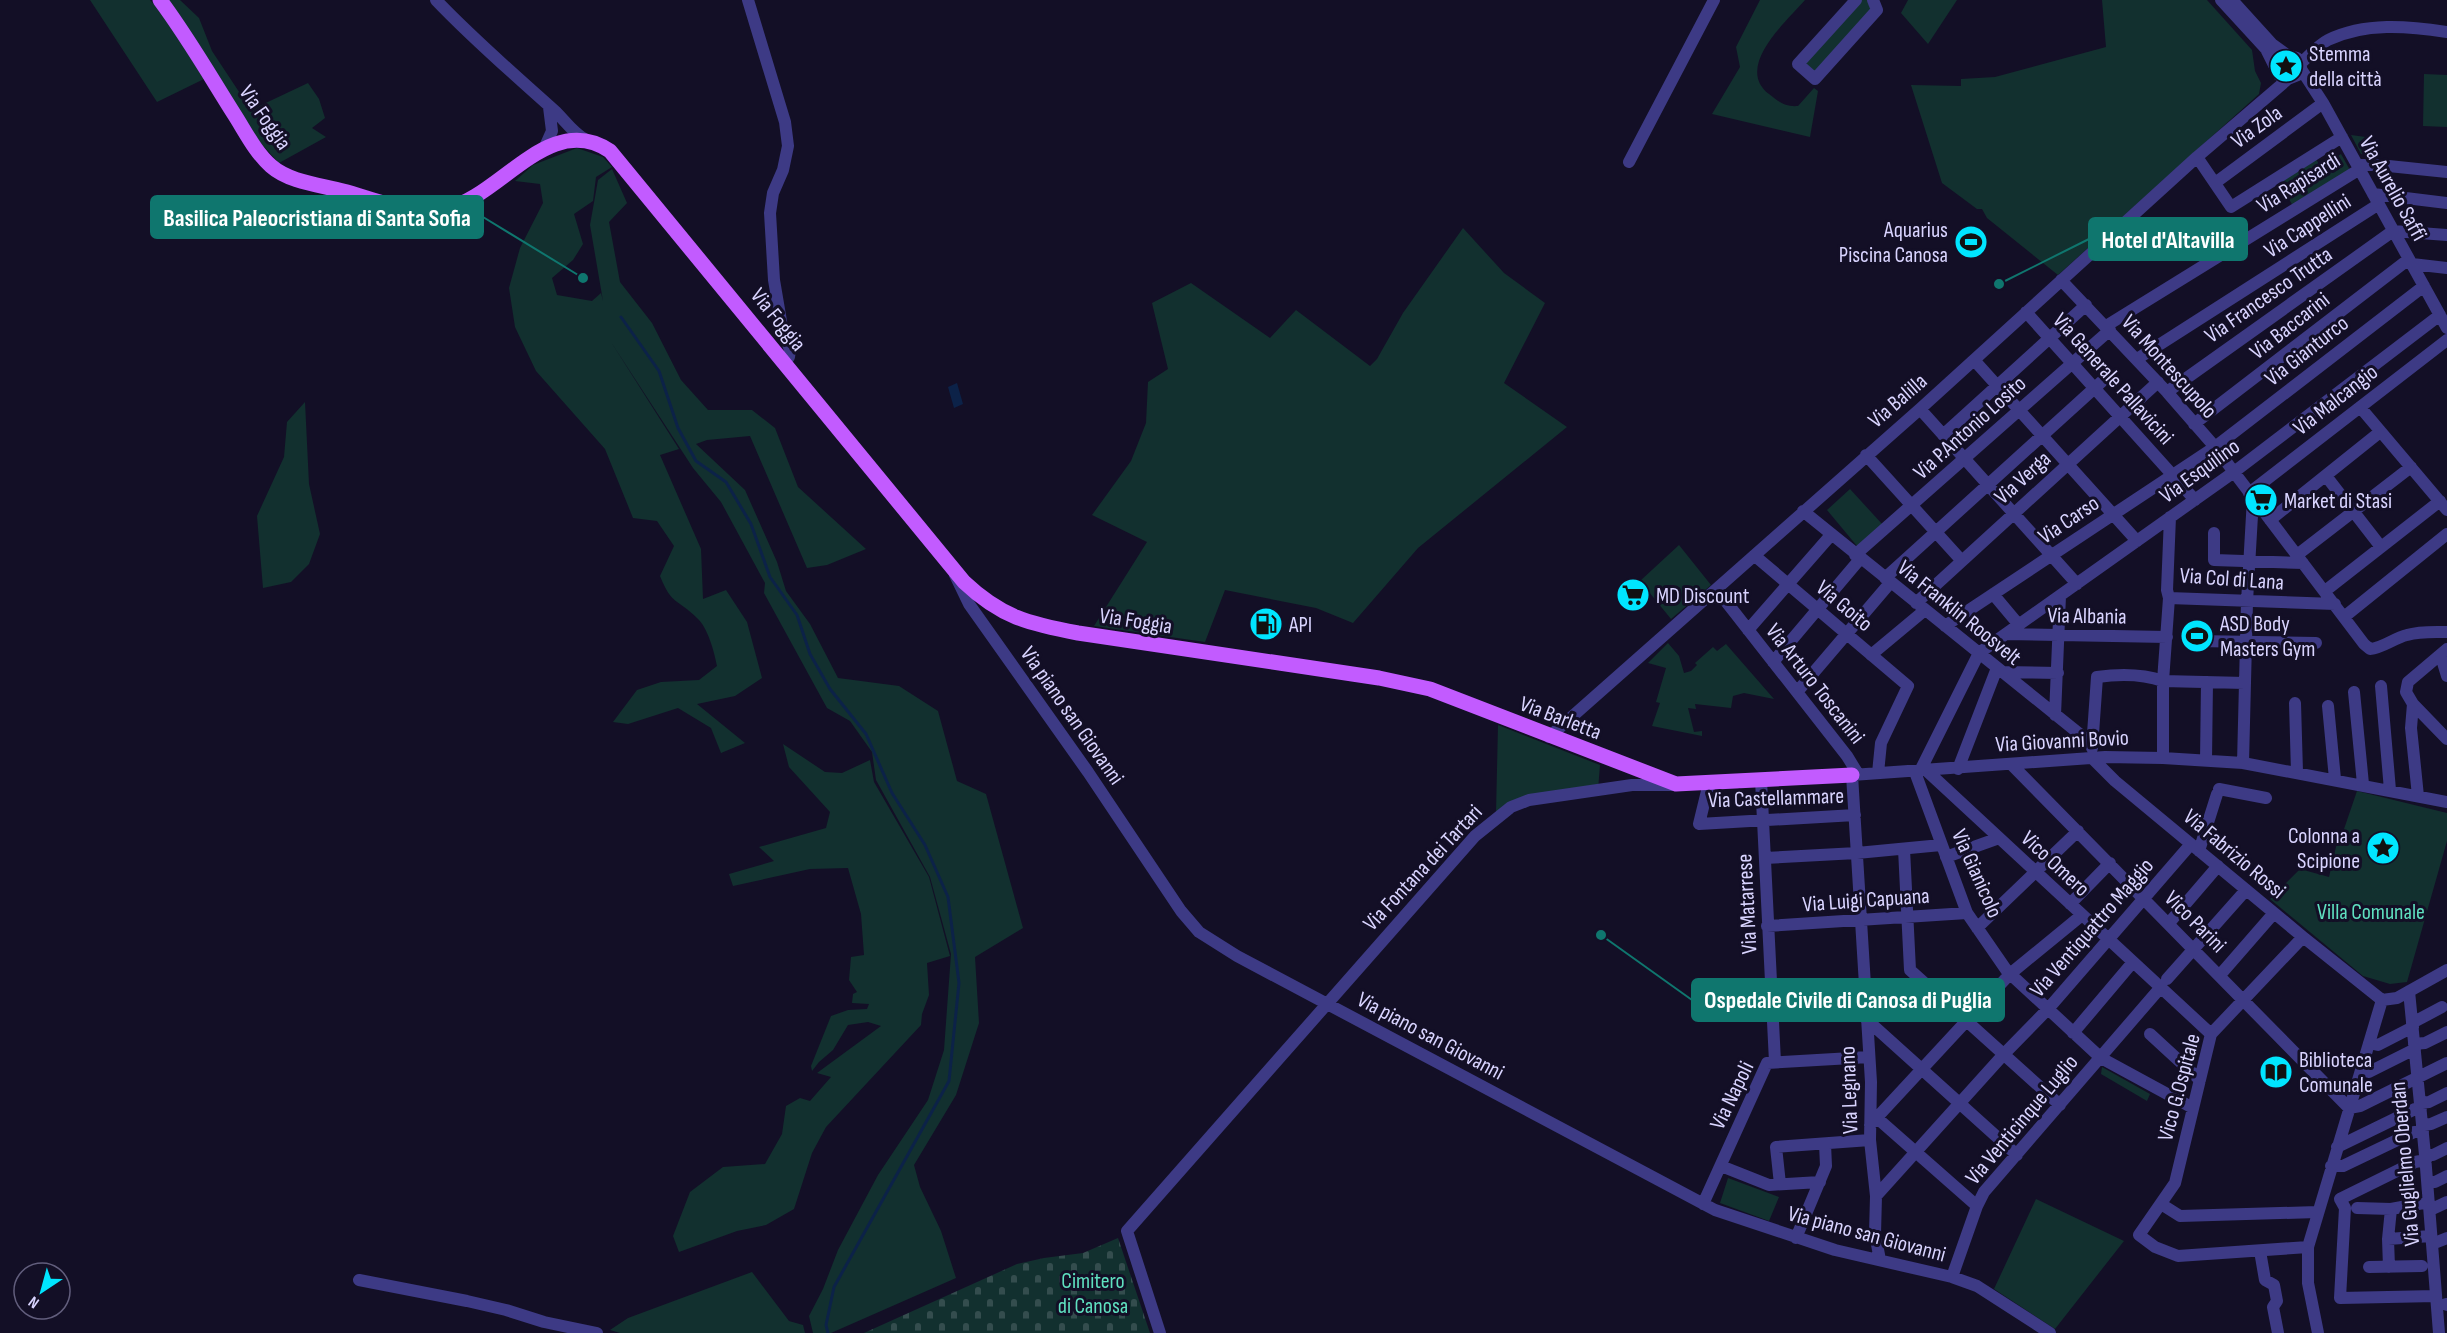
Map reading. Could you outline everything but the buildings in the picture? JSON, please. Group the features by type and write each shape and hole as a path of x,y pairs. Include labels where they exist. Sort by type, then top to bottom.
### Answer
{"main road":[{"name":"Via Foggia","path":"160,0 259,153 272,167 287,176 395,205 439,210 457,206 474,197 544,149 562,142 586,140 606,148 622,163 953,569 984,601 1007,614 1038,626 1190,651 1379,678 1430,689"},
{"name":"Via Barletta","path":"1430,689 1549,737 1676,784"},
{"name":"Via Giovanni Bovio","path":"1676,784 1855,775"}],"street":[{"path":"436,0 566,125 586,140"},
{"path":"748,0 785,122 788,146 783,170 773,193 770,213 774,280 782,327 790,350 785,362"},
{"path":"1629,162 1714,0"},
{"path":"1856,0 1798,64 1815,79 1877,10 1873,0"},
{"path":"2221,0 2266,49 2281,74 2295,78 2296,62"},
{"name":"Via Aurelio Saffi","path":"2232,0 2272,44 2296,62 2323,103 2447,328"},
{"path":"2281,74 2279,59 2296,62 2311,54 2327,40 2367,28 2396,26 2447,32"},
{"name":"Via Balilla","path":"1549,737 1717,590 2271,93 2281,74"},
{"name":"Via Zola","path":"2215,183 2323,103"},
{"path":"549,107 554,134 562,142 566,134 566,125"},
{"path":"544,149 552,128"},
{"path":"2197,157 2231,207 2342,137"},
{"path":"2358,167 2379,165 2447,172"},
{"name":"Via Rapisardi","path":"2108,328 2358,167"},
{"path":"2376,199 2447,203"},
{"name":"Via Cappellini","path":"2136,359 2376,199"},
{"path":"2393,231 2447,235"},
{"name":"Via Francesco Trutta","path":"2167,392 2393,231"},
{"path":"2410,262 2447,268"},
{"name":"Via Baccarini","path":"2194,424 2410,262"},
{"name":"Via Montescupolo","path":"2061,280 2158,382 2215,447 2370,649 2376,649 2404,635 2418,632 2447,632"},
{"name":"Via Gianturco","path":"2215,447 2424,286"},
{"path":"1943,435 2086,305"},
{"name":"Via Generale Pallavicini","path":"2026,312 2195,500"},
{"name":"Via Esquilino","path":"1979,653 2234,472 2440,315"},
{"name":"Via P.Antonio Losito","path":"1773,662 1818,610 1858,557 1965,458 2073,363 2108,328"},
{"name":"Via Malcangio","path":"2251,495 2447,339"},
{"path":"1974,360 2137,541"},
{"path":"1797,692 1847,634 1887,580 1936,531 2109,375"},
{"name":"Via Verga","path":"1872,655 1921,607 1962,561 2158,382"},
{"path":"2325,591 2381,547 2443,505 2360,407"},
{"path":"1920,408 2077,584"},
{"path":"2270,520 2380,432"},
{"name":"Via Carso","path":"1945,626 2215,447"},
{"path":"1866,455 1962,561"},
{"path":"2214,533 2214,560 2300,559 2353,511 2411,466"},
{"path":"2326,476 2381,547"},
{"path":"2243,763 2251,495"},
{"name":"Via Franklin Roosvelt","path":"1803,511 2092,744"},
{"name":"Via Col di Lana","path":"2170,517 2167,590 2169,598 2335,604"},
{"path":"2344,616 2447,534"},
{"path":"1748,630 1831,535"},
{"name":"Via Goito","path":"1755,556 1908,686 1881,743 1878,773"},
{"name":"Via piano san Giovanni","path":"953,569 969,604 1088,772 1181,911 1199,932 1238,956 1702,1204 1747,1222 1835,1250 1952,1276 1977,1287 2050,1333"},
{"name":"Via Arturo Toscanini","path":"1717,590 1847,756 1855,775"},
{"path":"1993,594 2019,625"},
{"path":"2055,715 2060,596"},
{"path":"2163,758 2163,681 2169,598"},
{"name":"Via Albania","path":"2006,634 2167,637"},
{"path":"2196,641 2316,643"},
{"path":"1921,771 1979,653"},
{"path":"2444,653 2447,676"},
{"path":"2444,653 2408,682 2406,692 2413,704 2447,739"},
{"path":"1958,769 1999,670 2058,673"},
{"path":"2092,758 2097,677 2143,677 2163,681 2245,683"},
{"path":"2206,760 2207,682"},
{"path":"2381,686 2390,790"},
{"path":"2354,692 2363,784"},
{"path":"2295,703 2297,772"},
{"path":"2413,704 2411,728 2418,796"},
{"path":"2328,706 2336,779"},
{"name":"Via Giovanni Bovio","path":"1855,775 2092,758 2163,758 2243,763 2363,784 2447,802"},
{"name":"Via Fabrizio Rossi","path":"2092,758 2115,781 2382,1000"},
{"name":"Vico Parini","path":"2012,765 2349,1108"},
{"name":"Vico Omero","path":"1921,771 1999,838 2133,962 2164,983 2211,1034"},
{"name":"Via Gianicolo","path":"1921,771 1943,851 1967,914 2010,974 2101,1058 2193,1108"},
{"name":"Via Legnano","path":"1855,775 1855,815 1866,1019 1874,1122 1870,1140 1876,1196 1875,1234 1880,1260"},
{"name":"Via Matarrese","path":"1761,780 1775,1062"},
{"name":"Via Castellammare","path":"1709,783 1699,824 1855,815"},
{"name":"Via Fontana dei Tartari","path":"1160,1333 1127,1232 1475,836 1511,807 1529,800 1632,785 1676,784"},
{"path":"2195,847 2218,791 2266,798"},
{"path":"1977,928 2078,831"},
{"path":"1765,858 1904,849 1943,851 1999,838"},
{"name":"Via Ventiquattro Maggio","path":"1876,1196 2004,1054 2048,1010 2144,898 2195,847"},
{"path":"1904,849 1910,970 2060,1105"},
{"path":"2070,904 2110,863"},
{"path":"2169,923 2218,866"},
{"name":"Via Venticinque Luglio","path":"1952,1276 1984,1192 2246,890"},
{"path":"2220,975 2274,913"},
{"name":"Via Luigi Capuana","path":"1767,926 1967,914"},
{"path":"1977,1206 1916,1152 1874,1122 2010,974 2082,915"},
{"name":"Vico G.Ospitale","path":"2260,1251 2178,1256 2155,1247 2139,1235 2175,1183 2211,1034 2303,937"},
{"path":"2073,1033 2133,962"},
{"path":"2318,1333 2308,1283 2308,1247 2382,1000 2397,998 2447,970"},
{"name":"Via Guglielmo Oberdan","path":"2409,990 2432,1240 2441,1270 2443,1303 2439,1333"},
{"path":"2369,1043 2378,1045 2442,1007"},
{"path":"1866,1019 2017,1155"},
{"path":"2361,1070 2369,1072 2447,1032"},
{"path":"2150,1034 2200,1080"},
{"name":"Via Napoli","path":"1702,1204 1767,1063 1869,1057"},
{"path":"2349,1108 2360,1106 2447,1063"},
{"path":"2337,1147 2447,1093"},
{"path":"2331,1166 2343,1166 2447,1117"},
{"path":"1779,1184 1776,1147 1870,1140"},
{"path":"1796,1238 1826,1166 1825,1144"},
{"path":"2347,1205 2415,1162 2447,1148"},
{"path":"1721,1166 1769,1185 1820,1182"},
{"path":"2427,1182 2435,1182 2447,1176"},
{"path":"2347,1205 2391,1209 2447,1202"},
{"path":"2161,1204 2180,1216 2317,1212"},
{"path":"2347,1205 2340,1298 2443,1303"},
{"path":"2389,1267 2388,1239 2391,1209"},
{"path":"2388,1239 2447,1238"},
{"path":"2278,1333 2273,1307 2277,1302 2274,1285 2265,1280 2260,1251 2308,1247"},
{"path":"2369,1267 2422,1266"},
{"path":"359,1281 467,1301 544,1322 597,1333"}],"green space":[{"path":"90,0 150,0 163,14 204,79 157,102"},
{"path":"168,0 180,0 199,18 212,51 251,110 308,83 319,99 325,118 312,128 326,137 279,163 256,138"},
{"path":"1760,0 1805,0 1767,45 1760,58 1757,71 1760,83 1769,94 1786,105 1798,106 1814,88 1818,91 1810,137 1712,114 1740,67 1736,47"},
{"path":"1861,0 1868,0 1871,11 1815,73 1804,63"},
{"path":"1908,0 1957,0 1928,44 1901,13"},
{"path":"2102,0 2207,0 2252,50 2255,71 2261,83 2259,94 2058,275 1987,218 1982,209 1977,209 1942,183 1911,85 1961,86 1961,79 1995,77 2106,47"},
{"path":"2424,74 2447,75 2447,127 2423,126"},
{"path":"2351,135 2373,138 2376,156 2361,154"},
{"path":"577,148 603,157 612,167 596,177 593,201 574,214 583,244 573,260 552,278 557,295 592,301 601,293 603,301 590,225 598,180 612,169 627,203 609,222 620,282 652,323 681,380 708,410 752,410 775,428 798,487 866,549 827,565 807,568 750,436 707,440 696,444 745,490 777,562 786,591 810,624 838,678 899,686 938,711 957,781 986,794 1023,928 975,957 979,1023 956,1095 914,1165 920,1187 941,1231 956,1278 831,1333 813,1333 809,1316 823,1289 838,1250 878,1175 928,1100 944,1050 951,954 930,877 876,780 872,752 850,721 827,708 764,593 765,583 721,502 693,468 611,342 679,449 660,455 701,549 703,599 726,590 747,622 762,678 735,696 697,704 745,743 721,753 711,728 678,708 628,724 613,722 637,690 661,682 699,680 717,666 701,622 672,597 660,576 674,546 657,521 633,518 605,449 536,371 515,327 509,288 520,248 543,203 540,184 515,181 533,165"},
{"path":"2341,154 2350,170 2293,206 2279,182 2316,159 2323,171 2331,166 2329,162"},
{"path":"1463,228 1504,273 1545,303 1504,383 1567,427 1418,548 1353,623 1316,608 1225,590 1205,642 1094,626 1147,542 1092,515 1131,461 1146,423 1148,382 1168,369 1152,303 1191,283 1270,338 1296,310 1370,366 1377,359 1403,313"},
{"path":"305,402 309,484 320,534 309,564 291,582 263,588 257,516 284,457 287,422"},
{"path":"1850,489 1883,525 1857,546 1827,510"},
{"path":"1679,545 1711,585 1671,619 1640,581"},
{"path":"1668,643 1679,656 1684,673 1691,671 1697,665 1695,663 1713,647 1717,651 1726,644 1774,699 1744,693 1733,696 1731,708 1695,704 1696,709 1688,708 1694,732 1702,731 1702,736 1652,726 1660,703 1656,702 1666,668 1648,663"},
{"path":"1498,725 1600,765 1598,790 1496,813"},
{"path":"783,744 825,772 842,773 870,760 874,782 929,877 950,956 927,963 929,995 922,1014 921,1025 826,1127 812,1153 794,1209 766,1225 737,1231 679,1252 673,1236 690,1192 723,1167 765,1164 782,1134 786,1106 800,1098 810,1101 831,1077 817,1073 881,1026 868,1022 848,1025 833,1050 812,1071 811,1066 831,1016 848,1010 867,1009 869,1004 852,1003 853,994 857,992 849,980 851,957 864,955 861,914 848,868 810,869 733,886 729,874 774,861 759,847 826,828 830,812 789,767"},
{"name":"Villa Comunale","path":"2357,791 2447,813 2447,841 2407,982 2390,984 2363,976 2270,899 2300,869 2329,877 2339,834 2343,832"},
{"path":"2102,1067 2150,1094 2147,1101 2101,1074"},
{"path":"1728,1178 1779,1197 1769,1221 1720,1203"},
{"path":"2036,1199 2124,1241 2055,1329 1994,1289"},
{"name":"Cimitero di Canosa","path":"1118,1238 1150,1333 864,1333 1017,1264 1083,1253"},
{"path":"752,1272 789,1321 803,1325 805,1333 620,1333 610,1330 628,1318"}],"water":[{"path":"957,383 963,404 954,408 948,387"}],"waterway":[{"path":"621,317 659,371 678,428 696,461 726,482 751,524 770,577 797,615 810,654 830,689 866,734 892,793 925,845 948,897 959,983 949,1081 834,1287 826,1325 828,1333"}],"place":[{"name":"Stemma della città","path":"2286,66"},
{"name":"Aquarius Piscina Canosa","path":"1971,242"},
{"name":"Basilica Paleocristiana di Santa Sofia","path":"583,278"},
{"name":"Hotel d'Altavilla","path":"1999,284"},
{"name":"Market di Stasi","path":"2261,500"},
{"name":"MD Discount","path":"1633,595"},
{"name":"API","path":"1266,624"},
{"name":"ASD Body Masters Gym","path":"2197,636"},
{"name":"Colonna a Scipione","path":"2383,848"},
{"name":"Ospedale Civile di Canosa di Puglia","path":"1601,935"},
{"name":"Biblioteca Comunale","path":"2276,1072"}]}
